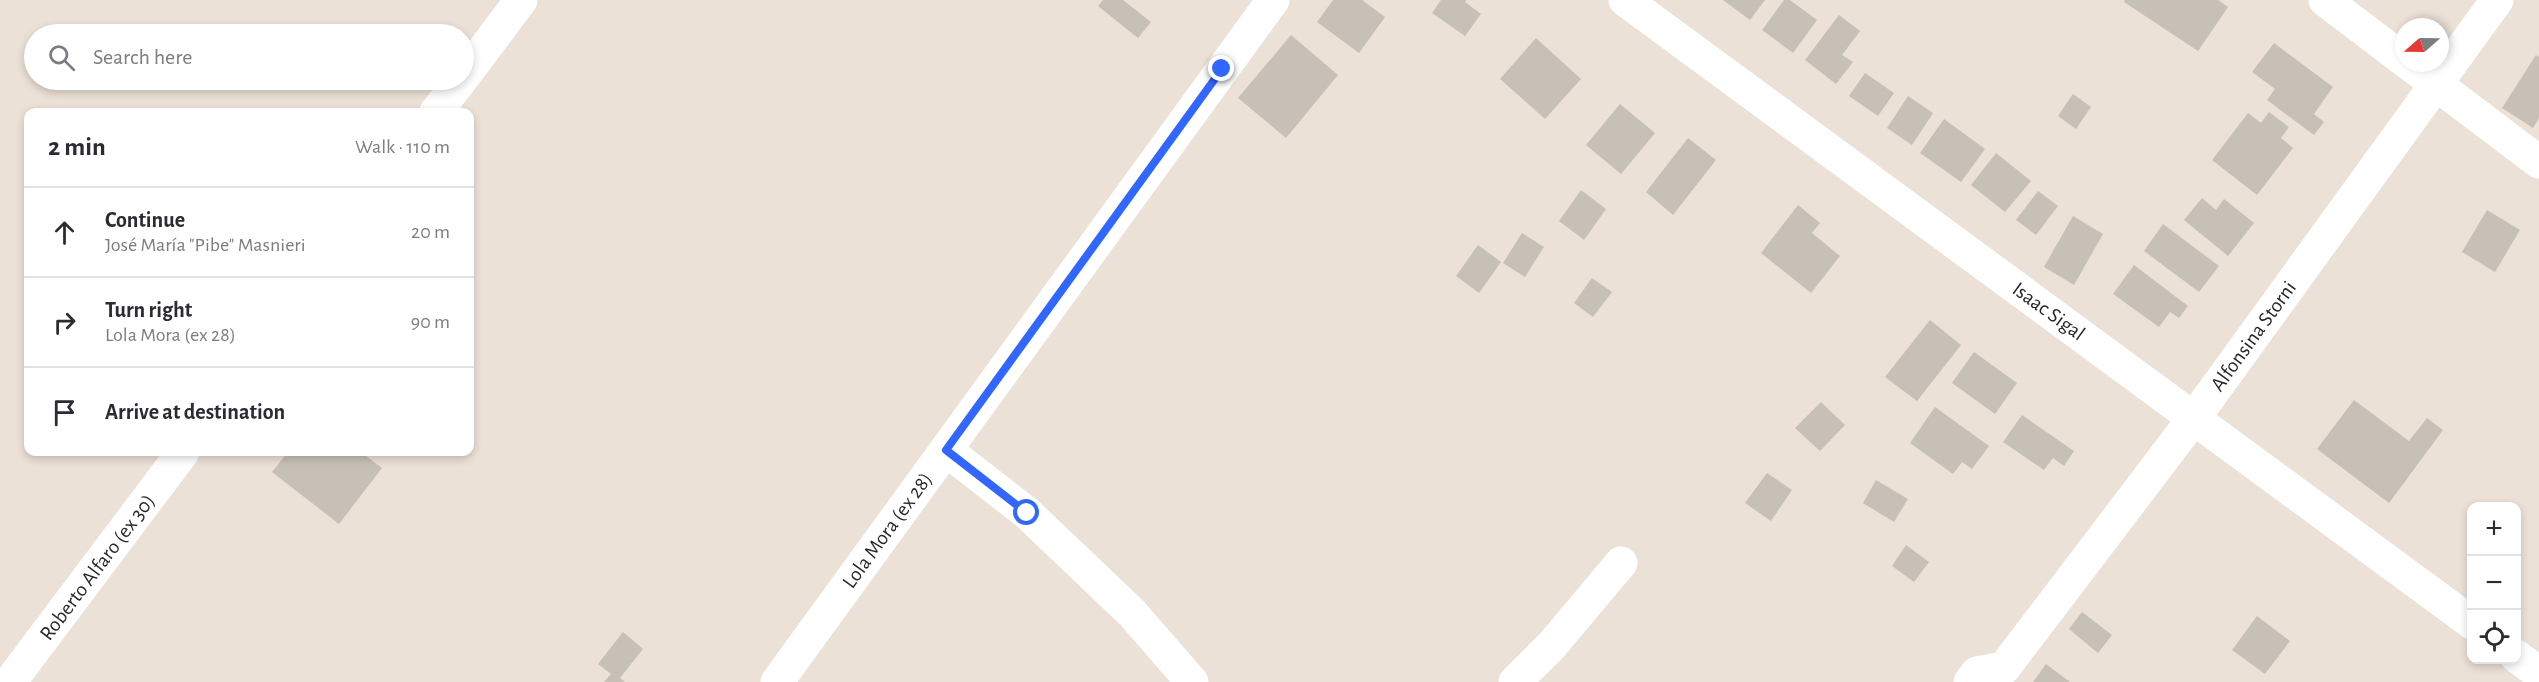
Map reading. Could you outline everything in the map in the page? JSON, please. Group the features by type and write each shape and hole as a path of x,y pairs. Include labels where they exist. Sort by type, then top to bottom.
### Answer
{"street":[{"path":"474,62 521,0"},
{"name":"Lola Mora (ex 28)","path":"777,682 1273,0"},
{"name":"Isaac Sigal","path":"1625,0 2467,619"},
{"path":"2325,0 2395,53"},
{"name":"Alfonsina Storni","path":"1970,682 1977,673 2004,675 2498,0"},
{"path":"2420,72 2539,162"},
{"path":"439,108 453,90"},
{"path":"946,450 1035,520 1132,613 1192,682"},
{"name":"Roberto Alfaro (ex 30)","path":"10,682 180,456"},
{"path":"1515,682 1552,645 1621,563"},
{"path":"2521,659 2539,673"}],"building":[{"path":"1103,0 1123,0 1151,22 1138,38 1098,6"},
{"path":"1333,0 1362,0 1385,17 1359,53 1317,22"},
{"path":"1441,0 1466,0 1465,2 1481,14 1465,36 1432,13"},
{"path":"1723,0 1765,0 1750,20"},
{"path":"1784,0 1790,0 1817,20 1793,53 1762,30"},
{"path":"2125,0 2218,0 2228,7 2198,51 2124,2"},
{"path":"1839,15 1860,31 1842,55 1853,62 1836,84 1805,60"},
{"path":"1291,35 1338,75 1286,138 1238,98"},
{"path":"1536,38 1581,79 1545,119 1500,79"},
{"path":"2274,43 2333,87 2314,114 2324,122 2314,135 2267,100 2275,89 2252,72"},
{"path":"2536,55 2539,57 2539,118 2533,128 2502,108"},
{"path":"1865,73 1894,93 1878,116 1849,96"},
{"path":"2073,94 2091,107 2076,129 2058,116"},
{"path":"1908,96 1933,113 1912,145 1887,128"},
{"path":"1620,104 1655,133 1621,174 1586,145"},
{"path":"2269,112 2289,127 2281,138 2293,148 2257,195 2212,160 2248,113 2261,123"},
{"path":"1944,119 1985,149 1961,182 1920,153"},
{"path":"1688,138 1716,160 1673,215 1646,192"},
{"path":"1996,153 2031,181 2005,212 1971,185"},
{"path":"1581,190 1606,209 1584,240 1559,221"},
{"path":"2038,191 2058,206 2036,235 2016,220"},
{"path":"2202,198 2216,210 2224,199 2254,223 2228,256 2184,220"},
{"path":"1798,205 1820,223 1812,233 1840,256 1811,293 1761,253"},
{"path":"2487,210 2520,230 2495,272 2462,252"},
{"path":"2073,216 2103,234 2074,285 2044,267"},
{"path":"2163,224 2219,266 2199,292 2144,251"},
{"path":"1522,233 1544,247 1525,277 1503,263"},
{"path":"1478,245 1501,262 1479,293 1456,276"},
{"path":"2134,265 2188,306 2179,318 2170,312 2159,327 2113,294"},
{"path":"1592,278 1612,292 1593,317 1574,303"},
{"path":"1930,320 1961,345 1917,401 1885,377"},
{"path":"1974,352 2017,383 1995,414 1952,383"},
{"path":"2354,400 2409,441 2427,418 2443,430 2389,503 2317,449"},
{"path":"1821,402 1845,425 1820,451 1795,428"},
{"path":"1935,407 1989,446 1972,469 1962,462 1953,474 1910,443"},
{"path":"2022,415 2074,451 2064,466 2053,458 2044,470 2003,442"},
{"path":"285,456 366,456 382,468 339,524 272,472"},
{"path":"1767,473 1792,490 1771,521 1745,503"},
{"path":"1876,480 1908,499 1894,522 1863,503"},
{"path":"1906,545 1929,562 1914,582 1892,566"},
{"path":"2082,612 2112,635 2098,653 2069,629"},
{"path":"2257,616 2290,641 2265,674 2232,650"},
{"path":"623,632 643,649 620,678 625,682 604,682 611,674 598,664"},
{"path":"2046,664 2070,682 2033,682"}],"route":[{"path":"1027,513 946,450 1222,69"}]}
